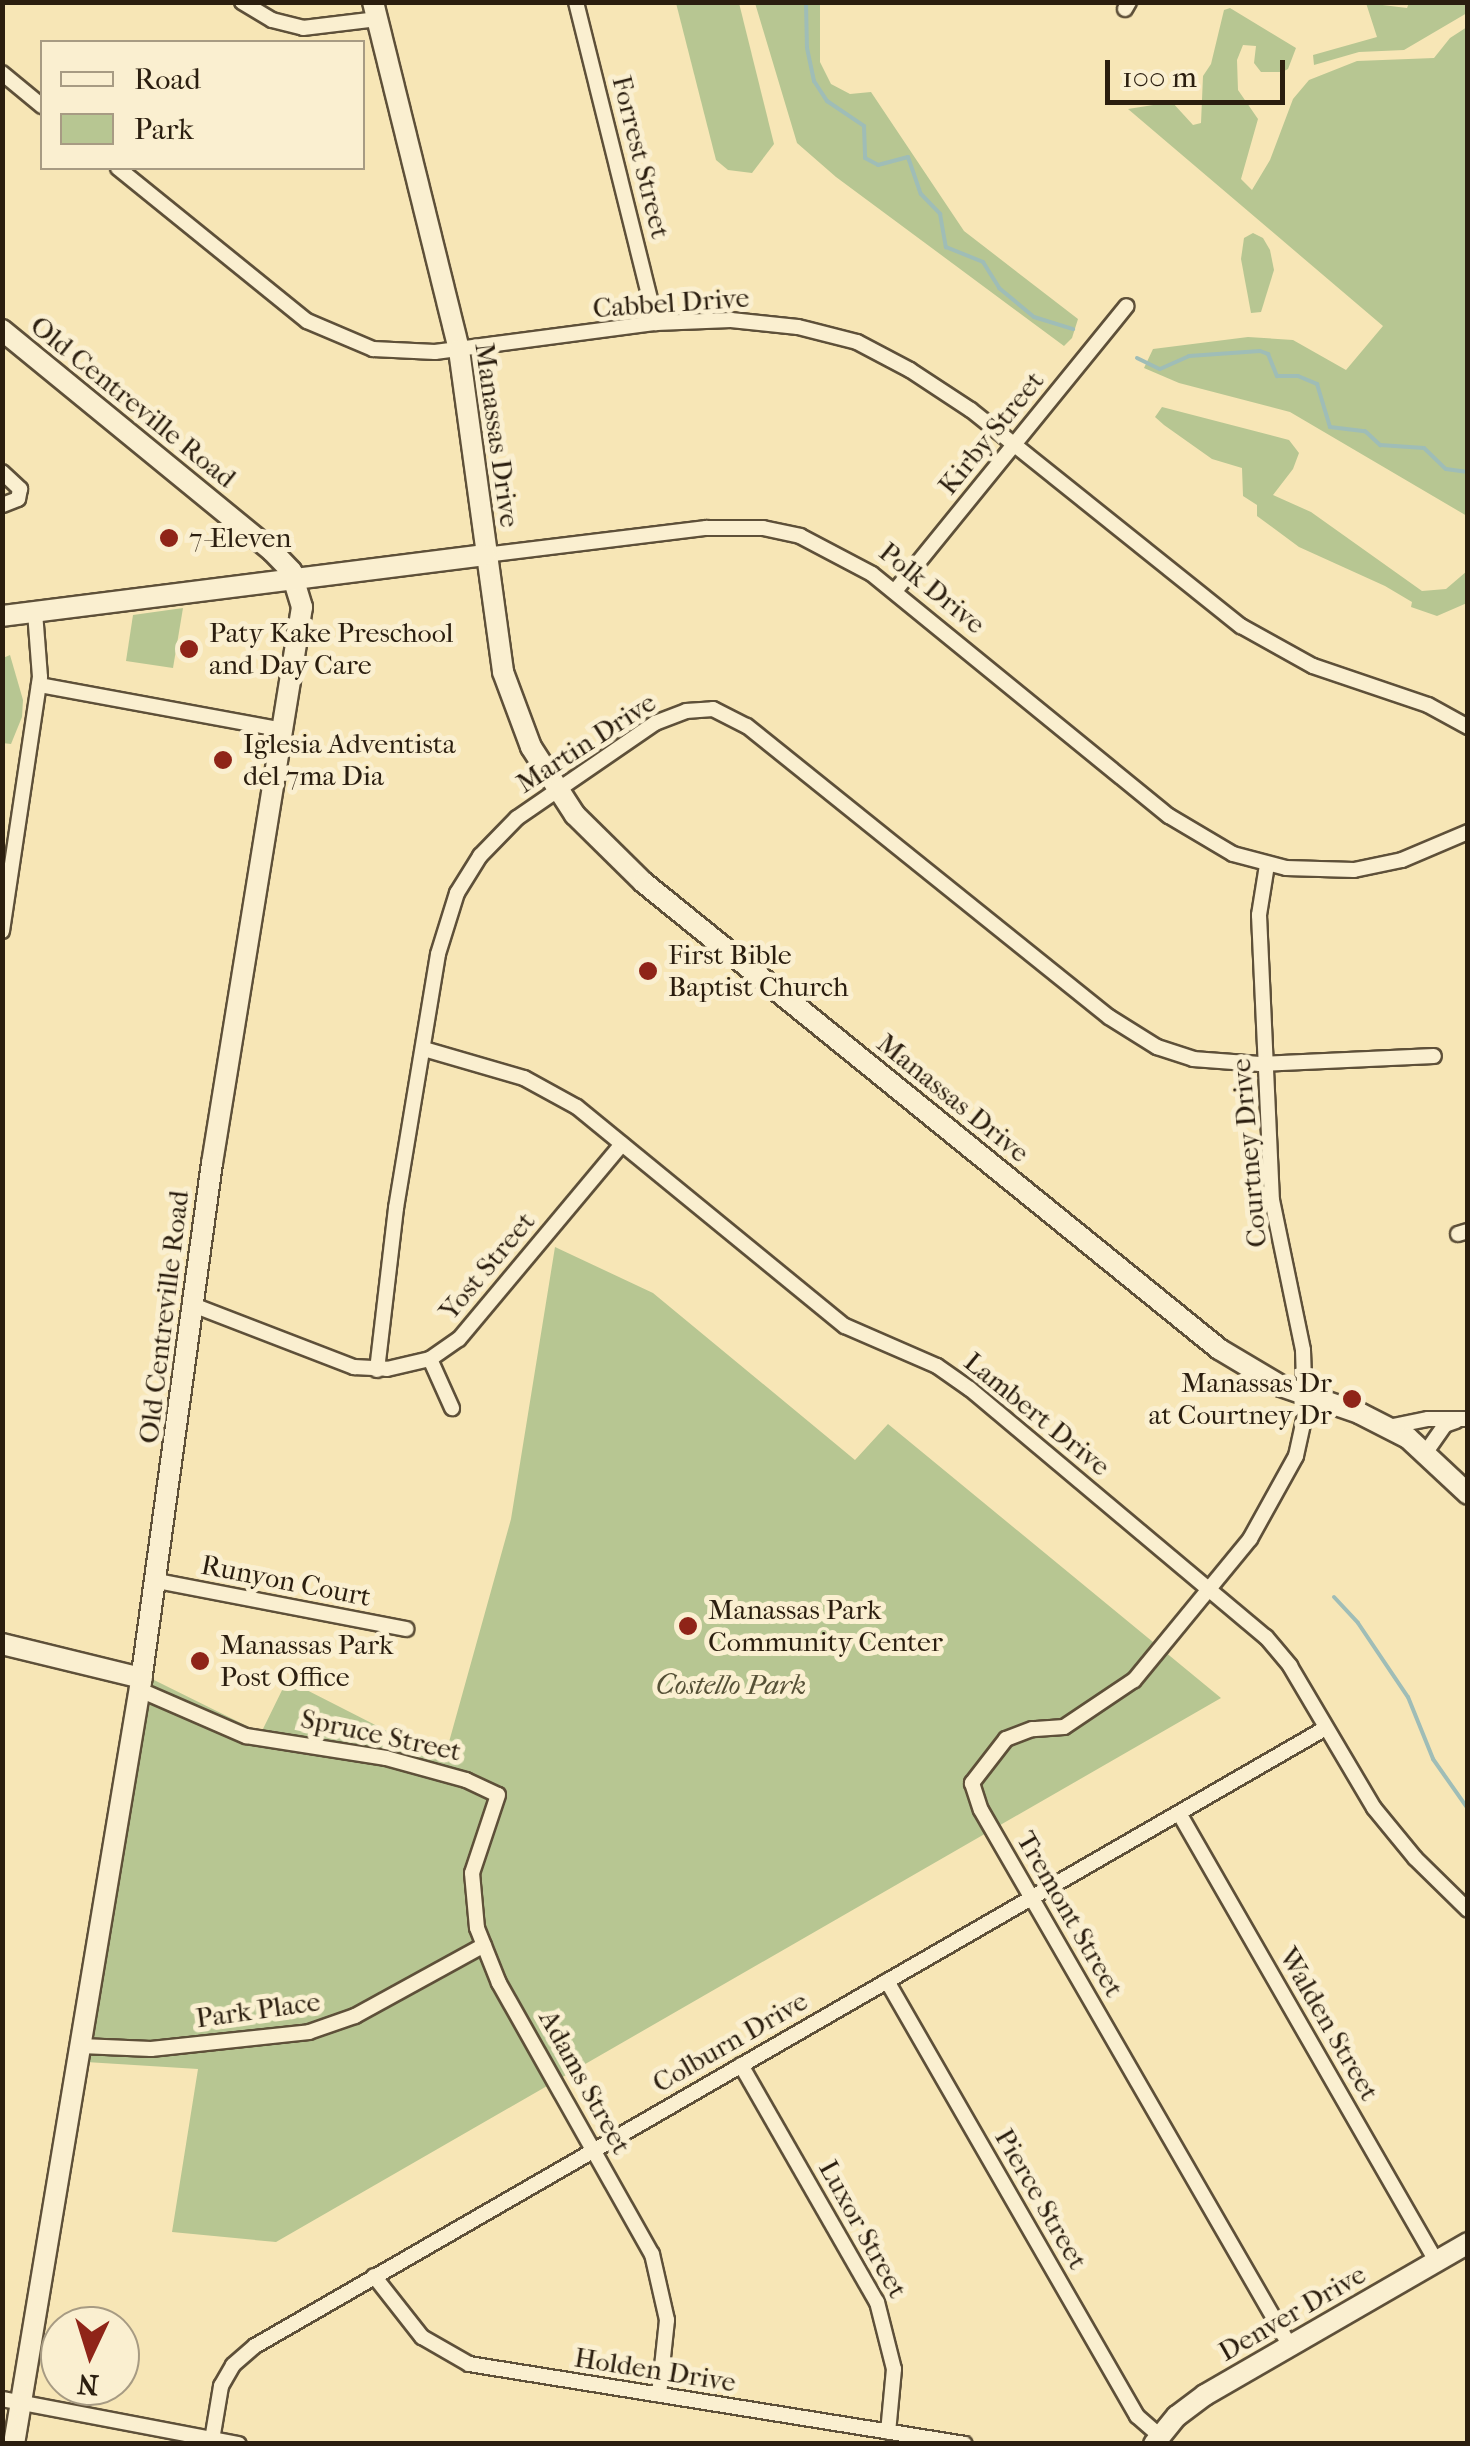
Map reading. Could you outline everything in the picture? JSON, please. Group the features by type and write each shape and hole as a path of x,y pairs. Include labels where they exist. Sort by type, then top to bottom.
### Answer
{"main road":[{"name":"Manassas Drive","path":"375,11 459,350 485,555 507,688 531,747 556,789 600,845 643,882 1188,1324 1247,1368 1388,1427 1426,1452 1468,1494"},
{"name":"Old Centreville Road","path":"2,330 272,551 295,580 301,622 193,1305 141,1684 81,2046 12,2402 14,2444"},
{"name":"Polk Drive","path":"2,616 485,555"},
{"name":"Spruce Street","path":"2,1644 141,1684"},
{"name":"Denver Drive","path":"1157,2440 1205,2395 1468,2243"}],"street":[{"path":"242,2 272,20 303,28 375,11"},
{"name":"Forrest Street","path":"576,2 656,323"},
{"path":"2,73 40,104"},
{"name":"Cabbel Drive","path":"121,170 326,332 395,352 459,350 656,323 759,321 857,342 949,394 1241,626 1312,666 1428,705 1468,727"},
{"name":"Kirby Street","path":"895,592 1127,306"},
{"path":"2,472 20,489 18,499 2,505"},
{"name":"Polk Drive","path":"485,555 706,528 763,528 826,546 895,592 1168,816 1222,849 1267,865 1318,871 1366,869 1424,852 1468,832"},
{"path":"2,930 39,685 35,612"},
{"path":"39,685 283,730"},
{"name":"Martin Drive","path":"377,1370 394,1225 441,940 457,893 498,836 556,789 664,718 697,708 728,714 1140,1038 1193,1058 1266,1064 1434,1056"},
{"name":"Courtney Drive","path":"1210,1588 1250,1539 1286,1479 1305,1422 1301,1338 1272,1200 1260,915 1267,865"},
{"name":"Lambert Drive","path":"424,1049 524,1078 577,1107 845,1326 938,1366 970,1389 1210,1588 1276,1648 1390,1830 1468,1910"},
{"name":"Yost Street","path":"193,1305 334,1362 377,1370 430,1359 459,1339 622,1144"},
{"path":"430,1359 452,1408"},
{"path":"1388,1427 1428,1419 1462,1420"},
{"path":"1426,1452 1445,1425 1462,1420"},
{"name":"Runyon Court","path":"156,1582 406,1629"},
{"name":"Tremont Street","path":"1210,1588 1134,1680 1064,1728 1032,1729 1006,1739 974,1777 974,1797 1290,2346"},
{"name":"Spruce Street","path":"141,1684 246,1736 386,1758 466,1780 498,1794"},
{"name":"Colburn Drive","path":"212,2440 214,2408 233,2365 269,2336 1324,1729"},
{"name":"Adams Street","path":"498,1794 472,1873 472,1908 499,1983 643,2232 658,2272 667,2320 659,2394"},
{"name":"Walden Street","path":"1179,1813 1436,2261"},
{"name":"Park Place","path":"81,2046 151,2049 319,2029 355,2016 484,1945"},
{"name":"Pierce Street","path":"887,1981 1138,2416 1157,2440"},
{"name":"Luxor Street","path":"741,2065 882,2313 894,2369 888,2432"},
{"name":"Holden Drive","path":"374,2276 422,2338 468,2364 965,2444"},
{"path":"12,2402 239,2444"}],"green space":[{"path":"676,3 739,3 774,144 752,173 728,170 716,160"},
{"path":"755,3 820,3 820,62 831,84 850,94 871,92 964,231 1078,319 1072,338 1064,346 836,177 797,143"},
{"path":"1366,3 1407,8 1409,3 1467,3 1467,13 1404,50 1359,52 1314,65 1313,55 1377,37"},
{"path":"1230,8 1296,48 1288,69 1282,72 1261,72 1254,63 1256,46 1243,45 1237,60 1238,90 1258,119 1241,179 1252,190 1270,160 1293,99 1309,80 1357,61 1434,58 1450,38 1467,27 1467,516 1290,412 1179,383 1144,368 1153,349 1248,337 1293,340 1346,370 1383,326 1128,109 1172,102 1193,125 1201,123 1203,76 1211,64 1224,10"},
{"path":"1253,233 1263,238 1270,250 1274,270 1261,312 1251,313 1241,259 1244,238"},
{"path":"1162,407 1289,440 1299,453 1293,469 1273,495 1311,512 1422,591 1446,589 1467,571 1467,603 1437,616 1411,607 1412,602 1385,586 1299,547 1257,516 1257,505 1243,496 1242,468 1212,459 1164,425 1155,417"},
{"path":"183,608 173,668 126,661 133,615"},
{"path":"10,655 23,700 22,717 11,744 2,743 3,658"},
{"name":"Costello Park","path":"555,1247 653,1293 855,1460 888,1424 1221,1698 276,2242 172,2232 198,2069 86,2062 150,1678 261,1733 287,1680 444,1760 511,1519"}],"waterway":[{"path":"806,2 807,48 814,81 827,101 864,126 865,158 878,165 908,157 921,194 940,214 946,247 983,262 999,288 1034,317 1073,329"},
{"path":"1137,358 1160,369 1189,356 1260,351 1268,354 1277,376 1298,376 1317,384 1330,427 1365,431 1380,445 1424,448 1446,469 1468,472"},
{"path":"1334,1597 1358,1623 1408,1697 1433,1759 1468,1809"}],"place":[{"name":"7-Eleven","path":"169,538"},
{"name":"Paty Kake Preschool and Day Care","path":"189,649"},
{"name":"Iglesia Adventista del 7ma Dia","path":"223,760"},
{"name":"First Bible Baptist Church","path":"648,971"},
{"name":"Manassas Dr at Courtney Dr","path":"1352,1399"},
{"name":"Manassas Park Community Center","path":"688,1626"},
{"name":"Manassas Park Post Office","path":"200,1661"}]}
